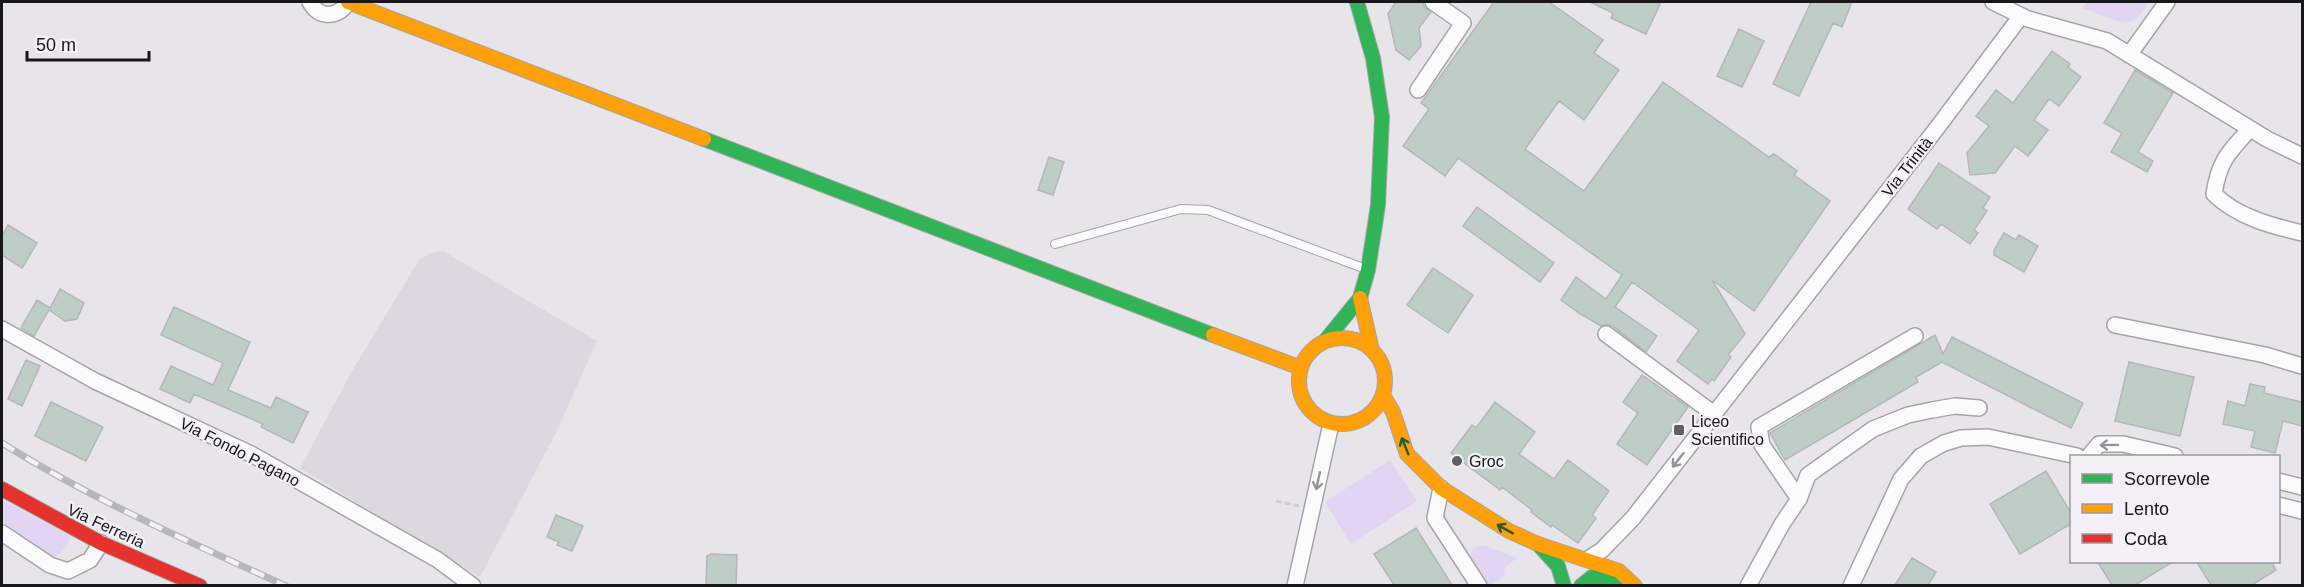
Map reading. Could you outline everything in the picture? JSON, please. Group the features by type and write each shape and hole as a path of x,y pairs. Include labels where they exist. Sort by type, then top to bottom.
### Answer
{"street":[{"path":"310,2 318,12 332,14 339,12 348,2 1301,368"},
{"path":"1325,341 1350,338 1362,342 1380,359 1386,383 1383,395 1377,407 1362,419 1344,425 1331,424 1318,418 1301,396 1298,382 1301,368 1311,352 1325,341 1360,298 1368,270 1378,205 1382,117 1372,58 1357,2"},
{"path":"1418,90 1463,23 1433,2"},
{"path":"1993,2 2021,16 2107,41 2250,129 2302,156"},
{"path":"2129,55 2167,2"},
{"name":"Via Trinità","path":"1588,559 1602,550 1633,518 1937,128 2021,16"},
{"path":"2250,129 2224,157 2217,176 2214,194 2220,200 2259,222 2302,233"},
{"path":"1360,298 1372,350"},
{"path":"2115,325 2265,355 2302,366"},
{"name":"Via Fondo Pagano","path":"2,329 95,381 253,455 438,560 473,585"},
{"path":"1606,334 1714,414"},
{"path":"1799,499 1762,445 1759,428 1916,336"},
{"path":"1383,395 1393,412 1407,454 1441,488 1509,531 1538,544 1619,571 1634,585"},
{"path":"1748,585 1782,524 1799,499 1808,476 1873,429 1908,415 1955,406 1979,408"},
{"path":"1295,585 1331,424"},
{"path":"1851,585 1901,479 1921,456 1944,443 1961,438 1988,437 2071,455"},
{"path":"2089,455 2099,444 2123,444 2171,455"},
{"path":"2280,482 2302,487"},
{"path":"1441,488 1435,518 1479,585"},
{"name":"Via Ferreria","path":"2,489 101,543 200,585"},
{"path":"2280,506 2302,511"},
{"path":"2,533 50,566 68,571 90,560 101,543"},
{"path":"1538,544 1558,566 1564,585"},
{"path":"1581,585 1592,577 1634,585"}],"lane":[{"path":"1055,244 1181,209 1208,210 1368,270"}],"path":[{"path":"1276,501 1312,509"}],"shaded area":[{"path":"2086,2 2149,2 2136,19 2122,22 2083,8"},
{"path":"443,251 597,341 557,431 480,577 300,468 352,371 419,260 430,253"},
{"path":"1390,460 1417,501 1351,544 1325,502"},
{"path":"2,500 70,536 61,553 55,557 43,552 2,522"},
{"path":"1485,546 1517,558 1504,568 1505,576 1491,585 1470,554 1474,548"}],"building":[{"path":"1396,2 1423,2 1424,7 1431,12 1419,28 1421,46 1409,60 1396,50 1388,14"},
{"path":"1494,2 1549,2 1603,40 1594,53 1619,70 1584,120 1559,101 1525,149 1584,191 1663,82 1769,157 1774,154 1797,171 1794,175 1830,201 1754,311 1712,280 1745,334 1728,355 1731,357 1714,381 1712,379 1708,384 1677,361 1699,330 1632,282 1615,307 1657,336 1646,352 1612,326 1607,324 1601,326 1579,313 1561,300 1576,277 1606,299 1622,275 1458,158 1445,176 1403,146 1429,109 1421,103"},
{"path":"1590,2 1661,2 1646,34 1611,18 1613,13"},
{"path":"1811,2 1852,2 1842,27 1833,23 1799,96 1773,84"},
{"path":"1739,29 1764,41 1742,87 1717,76"},
{"path":"2052,51 2070,64 2068,67 2081,77 2059,106 2049,99 2034,120 2048,130 2028,156 2015,146 1995,173 1970,175 1967,153 1989,126 1976,116 1996,90 2013,103"},
{"path":"2135,70 2173,93 2138,152 2153,161 2147,172 2111,152 2122,133 2104,123"},
{"path":"1049,157 1064,162 1053,195 1038,190"},
{"path":"1939,163 1990,197 1983,208 1987,211 1974,230 1978,233 1970,244 1941,224 1937,229 1908,209"},
{"path":"1477,207 1554,263 1540,282 1463,226"},
{"path":"8,225 37,243 22,268 2,255 2,236"},
{"path":"2004,233 2016,240 2019,235 2038,246 2024,272 1994,255 1994,250"},
{"path":"1433,268 1473,295 1448,333 1407,305"},
{"path":"60,289 84,303 77,319 65,321 49,310 34,336 21,328 37,300 50,308"},
{"path":"174,307 250,342 228,390 271,408 276,397 308,412 293,443 261,427 263,424 194,394 190,403 160,389 171,366 213,385 223,363 161,335"},
{"path":"1935,335 1943,354 1952,337 2083,403 2071,428 1942,362 1916,377 1918,382 1785,460 1770,433"},
{"path":"26,360 40,366 22,406 8,399"},
{"path":"2129,362 2194,377 2180,436 2115,421"},
{"path":"1642,375 1688,407 1647,465 1617,444 1638,413 1623,402"},
{"path":"2250,384 2265,387 2264,393 2302,402 2302,426 2283,421 2275,453 2251,447 2255,431 2223,424 2228,401 2245,406"},
{"path":"51,402 103,427 86,461 35,436"},
{"path":"1495,402 1535,432 1519,454 1554,479 1568,460 1609,491 1592,515 1596,518 1578,543 1552,525 1551,527 1502,487 1500,490 1451,453 1472,425 1476,428"},
{"path":"2046,471 2070,512 2070,524 2020,554 1990,504"},
{"path":"556,515 583,526 572,551 557,545 559,542 547,537"},
{"path":"1416,528 1452,585 1394,585 1374,554"},
{"path":"711,554 737,555 736,585 706,585 707,556"},
{"path":"1912,558 1936,572 1928,585 1895,585"},
{"path":"2098,563 2171,563 2135,585 2112,585"},
{"path":"2197,563 2272,563 2276,570 2252,585 2211,585"}],"railway":[{"path":"2,443 70,483 286,586"}],"traffic: fast":[{"path":"1325,341 1360,298 1368,270 1378,205 1382,117 1373,58 1357,2"},
{"path":"704,139 1213,335"},
{"path":"1538,544 1558,566 1564,586"},
{"path":"1581,586 1592,577 1625,583"}],"traffic: slow":[{"path":"348,2 704,139"},
{"path":"1360,298 1372,350"},
{"path":"1213,335 1301,368"},
{"path":"1342,338 1359,341 1373,350 1382,364 1385,381 1382,398 1373,412 1359,421 1342,424 1325,421 1311,412 1302,398 1299,381 1302,364 1311,350 1325,341 1342,338"},
{"path":"1383,395 1393,412 1407,454 1441,488 1509,531 1538,544 1619,571 1635,586"}],"traffic: jam":[{"path":"2,489 101,543 200,586"}],"place":[{"name":"Liceo Scientifico","path":"1679,430"},
{"name":"Groc","path":"1457,461"}]}
